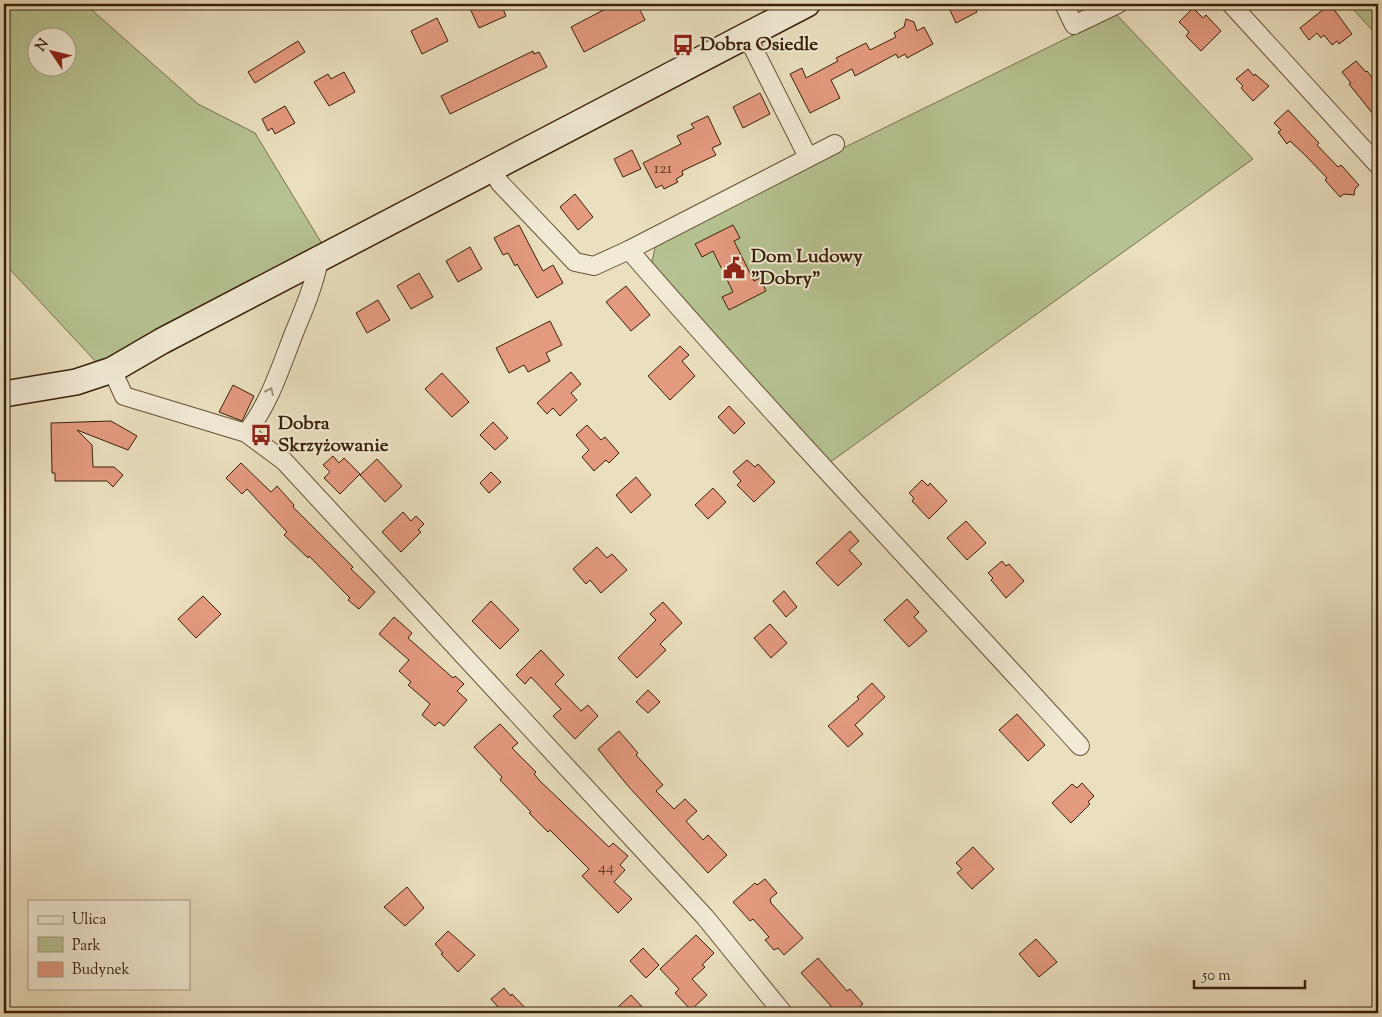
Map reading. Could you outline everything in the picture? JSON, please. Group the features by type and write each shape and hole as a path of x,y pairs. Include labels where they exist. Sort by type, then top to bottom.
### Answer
{"main road":[{"path":"4,394 76,382 112,370 162,341 746,34 807,4"}],"street":[{"path":"1064,4 1074,25 1118,4"},
{"path":"1231,4 1378,165"},
{"path":"746,34 808,157"},
{"path":"491,169 500,183 575,262 594,266 629,250 835,144"},
{"path":"629,250 821,465 1080,746"},
{"path":"246,433 257,420 282,364 315,278 319,260"},
{"path":"112,370 124,396 246,433 284,461 705,917 783,1013"}],"green space":[{"path":"4,4 85,4 198,104 255,133 324,247 98,364 4,263"},
{"path":"1348,4 1378,4 1378,30 1375,33"},
{"path":"1116,14 1253,159 829,463 651,266 656,243 829,155"}],"building":[{"path":"468,4 501,4 506,16 479,28"},
{"path":"615,4 637,4 645,20 584,52 571,27"},
{"path":"947,4 973,4 977,12 956,23"},
{"path":"1330,4 1352,34 1339,44 1337,41 1332,45 1324,35 1321,38 1317,33 1309,40 1300,28"},
{"path":"1193,8 1203,18 1206,15 1221,31 1201,51 1186,36 1189,32 1179,22"},
{"path":"437,18 448,41 422,54 411,31"},
{"path":"906,19 914,22 917,31 924,27 933,44 907,58 905,54 898,58 896,54 855,76 852,69 831,80 840,98 810,113 790,74 802,68 806,78 838,61 836,58 866,43 870,50 896,37 894,33 904,27"},
{"path":"298,41 305,52 255,83 248,72"},
{"path":"533,51 534,54 539,52 547,67 450,114 441,96"},
{"path":"1356,61 1378,85 1375,89 1373,114 1342,72"},
{"path":"1248,69 1254,76 1255,74 1269,86 1253,101 1241,88 1243,86 1236,79"},
{"path":"344,72 355,92 329,106 314,82 328,74 331,79"},
{"path":"760,93 770,114 743,128 733,107"},
{"path":"285,106 295,123 275,134 272,128 268,131 262,119"},
{"path":"1288,110 1319,143 1317,145 1338,167 1341,165 1359,185 1355,189 1354,195 1344,194 1340,197 1325,180 1327,178 1305,155 1290,141 1287,144 1278,132 1281,130 1274,123"},
{"path":"708,116 721,144 712,148 716,155 682,171 683,175 676,179 678,182 664,189 662,185 656,188 643,163 681,144 677,136 694,128 691,124"},
{"path":"632,150 641,169 623,177 614,159"},
{"path":"575,194 593,217 578,230 560,207"},
{"path":"519,225 543,271 553,265 563,283 537,298 517,264 515,266 508,253 503,255 494,238"},
{"name":"Dom Ludowy \"Dobry\"","path":"733,225 740,238 734,241 754,281 760,278 766,291 729,310 722,297 733,292 713,251 702,257 695,244"},
{"path":"470,247 482,269 458,282 446,261"},
{"path":"419,273 433,297 411,309 397,286"},
{"path":"626,286 650,315 631,331 606,302"},
{"path":"378,300 390,320 367,333 356,313"},
{"path":"550,321 562,345 546,353 550,361 528,372 524,365 509,373 496,348"},
{"path":"680,346 689,355 682,361 695,376 670,400 648,376"},
{"path":"571,372 581,384 571,393 577,400 560,416 553,408 547,414 537,403"},
{"path":"442,373 469,402 452,417 425,389"},
{"path":"233,385 254,396 242,421 219,412"},
{"path":"729,406 745,423 734,434 718,417"},
{"path":"111,421 137,436 128,450 77,430 92,445 93,467 114,467 123,475 113,487 107,481 55,481 55,473 52,473 51,423"},
{"path":"493,422 508,438 495,450 480,435"},
{"path":"587,425 601,440 605,437 619,453 609,463 606,460 594,471 582,457 589,450 576,435"},
{"path":"333,456 339,463 344,458 360,474 340,494 324,478 330,472 323,465"},
{"path":"377,459 402,486 385,502 360,475"},
{"path":"747,460 755,467 758,464 775,482 754,502 737,485 741,481 733,472"},
{"path":"241,463 271,492 277,486 294,505 293,507 353,567 351,569 375,592 359,609 348,600 350,598 309,556 308,558 284,535 287,532 247,489 242,494 226,478"},
{"path":"491,472 501,482 489,493 480,483"},
{"path":"636,477 651,495 631,513 616,495"},
{"path":"922,480 928,486 930,483 947,501 929,519 912,501 914,498 909,493"},
{"path":"713,488 726,502 708,519 695,505"},
{"path":"403,512 411,521 416,516 424,524 418,530 421,532 401,552 382,532"},
{"path":"966,521 986,543 967,560 947,538"},
{"path":"850,531 859,541 849,550 862,564 838,586 816,563"},
{"path":"597,547 607,558 612,554 627,570 601,593 590,580 586,584 573,569"},
{"path":"1002,561 1006,566 1009,564 1024,581 1006,598 991,580 993,578 988,573"},
{"path":"784,591 797,607 786,617 773,601"},
{"path":"203,596 221,614 196,638 178,619"},
{"path":"907,599 919,612 914,617 927,631 909,647 884,620"},
{"path":"491,601 519,630 500,649 472,621"},
{"path":"663,602 682,623 660,644 666,650 637,678 618,658 656,620 650,614"},
{"path":"394,617 412,633 408,638 453,678 455,676 464,684 457,691 467,700 444,726 439,722 435,726 422,715 430,704 408,685 411,682 399,671 409,660 379,634"},
{"path":"770,624 787,643 771,658 754,638"},
{"path":"541,650 564,675 555,684 581,711 588,705 598,716 575,739 553,716 561,709 531,677 525,684 516,675"},
{"path":"872,683 885,697 855,725 863,734 848,747 828,726 859,699 857,697"},
{"path":"648,690 660,702 648,713 636,702"},
{"path":"1017,714 1045,745 1028,761 999,730"},
{"path":"500,724 518,743 512,748 536,772 534,774 540,781 609,847 613,843 628,856 620,865 625,870 614,882 632,899 618,913 582,876 589,869 550,830 548,832 529,813 531,812 500,780 502,777 474,747"},
{"path":"619,731 638,753 636,755 663,785 656,791 674,809 685,799 697,811 686,821 703,840 708,835 727,855 708,873 628,786 598,749"},
{"path":"1082,783 1094,796 1088,802 1090,804 1071,823 1052,803 1072,784 1077,788"},
{"path":"973,847 994,869 972,889 957,873 962,869 956,863"},
{"path":"765,879 777,893 770,899 771,903 803,938 784,955 778,948 774,950 765,940 769,937 753,919 750,921 733,902 755,883 757,885"},
{"path":"407,887 424,908 405,926 384,907"},
{"path":"448,931 475,955 458,972 441,954 443,953 435,944"},
{"path":"696,935 714,953 702,965 705,967 692,979 707,995 691,1010 675,993 679,989 660,969"},
{"path":"1036,939 1057,962 1039,977 1019,954"},
{"path":"643,948 659,965 646,978 630,961"},
{"path":"818,958 847,991 850,989 863,1004 852,1013 822,1013 831,1006 801,973"},
{"path":"504,988 530,1013 492,1013 498,1007 491,999"},
{"path":"631,995 648,1013 624,1013 618,1007"}],"place":[{"name":"Dobra Osiedle","path":"683,45"},
{"name":"Dom Ludowy \"Dobry\"","path":"734,268"},
{"name":"Dobra Skrzyżowanie","path":"261,435"}]}
